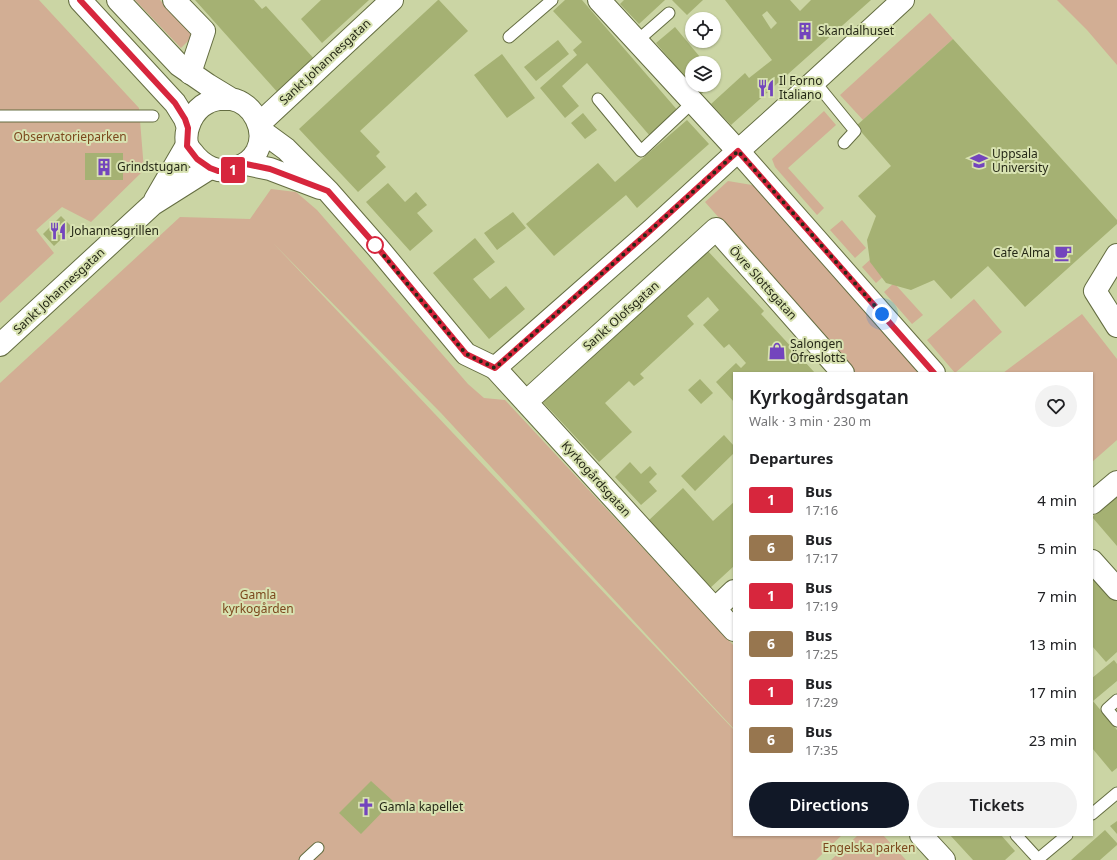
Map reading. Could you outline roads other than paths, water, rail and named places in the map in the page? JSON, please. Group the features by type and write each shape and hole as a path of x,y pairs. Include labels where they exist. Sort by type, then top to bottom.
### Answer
{"street":[{"path":"80,0 175,103 185,119 188,137 197,159 210,168 218,171 231,171 246,164 254,156 260,140 259,127 252,112 243,104 231,99 208,85 179,65 118,0"},
{"path":"174,0 204,31 190,73"},
{"name":"Sankt Johannesgatan","path":"259,127 392,0"},
{"path":"599,0 738,151 933,372"},
{"path":"495,368 815,82 903,0"},
{"path":"188,137 191,120 198,110 206,103 218,99 231,99"},
{"name":"Kyrkogårdsgatan","path":"259,127 286,149 328,191 378,248 466,354 495,368 733,629"},
{"name":"Sankt Johannesgatan","path":"152,204 188,137"},
{"name":"Kyrkogårdsgatan","path":"246,164 270,169 328,191"},
{"name":"Sankt Johannesgatan","path":"0,345 152,204 210,168"},
{"name":"Övre Slottsgatan","path":"716,229 842,372"},
{"name":"Sankt Olofsgatan","path":"526,402 716,229"},
{"path":"1117,255 1095,291 1117,326"},
{"path":"1093,502 1117,482"},
{"path":"1093,562 1117,589"},
{"path":"715,609 733,592"},
{"path":"922,836 944,860"}],"lane":[{"path":"509,37 552,0"},
{"path":"637,41 669,13"},
{"path":"815,82 855,131 844,143"},
{"path":"598,98 641,151 693,102"},
{"path":"0,116 152,116"},
{"path":"1117,700 1107,709 1117,721"},
{"path":"1093,813 1117,793"},
{"path":"1017,836 1037,860 1066,836"},
{"path":"305,860 318,848"}],"place":[{"name":"Skandalhuset","path":"805,31"},
{"name":"Il Forno Italiano","path":"766,88"},
{"name":"Uppsala University","path":"979,161"},
{"name":"Grindstugan","path":"104,167"},
{"name":"Johannesgrillen","path":"58,231"},
{"name":"Cafe Alma","path":"1063,253"},
{"name":"Salongen Öfreslotts","path":"777,351"},
{"name":"Gamla kapellet","path":"366,807"}],"park label":[{"name":"Observatorieparken","path":"70,137"},
{"name":"Gamla kyrkogården","path":"258,602"},
{"name":"Engelska parken","path":"869,848"}]}
